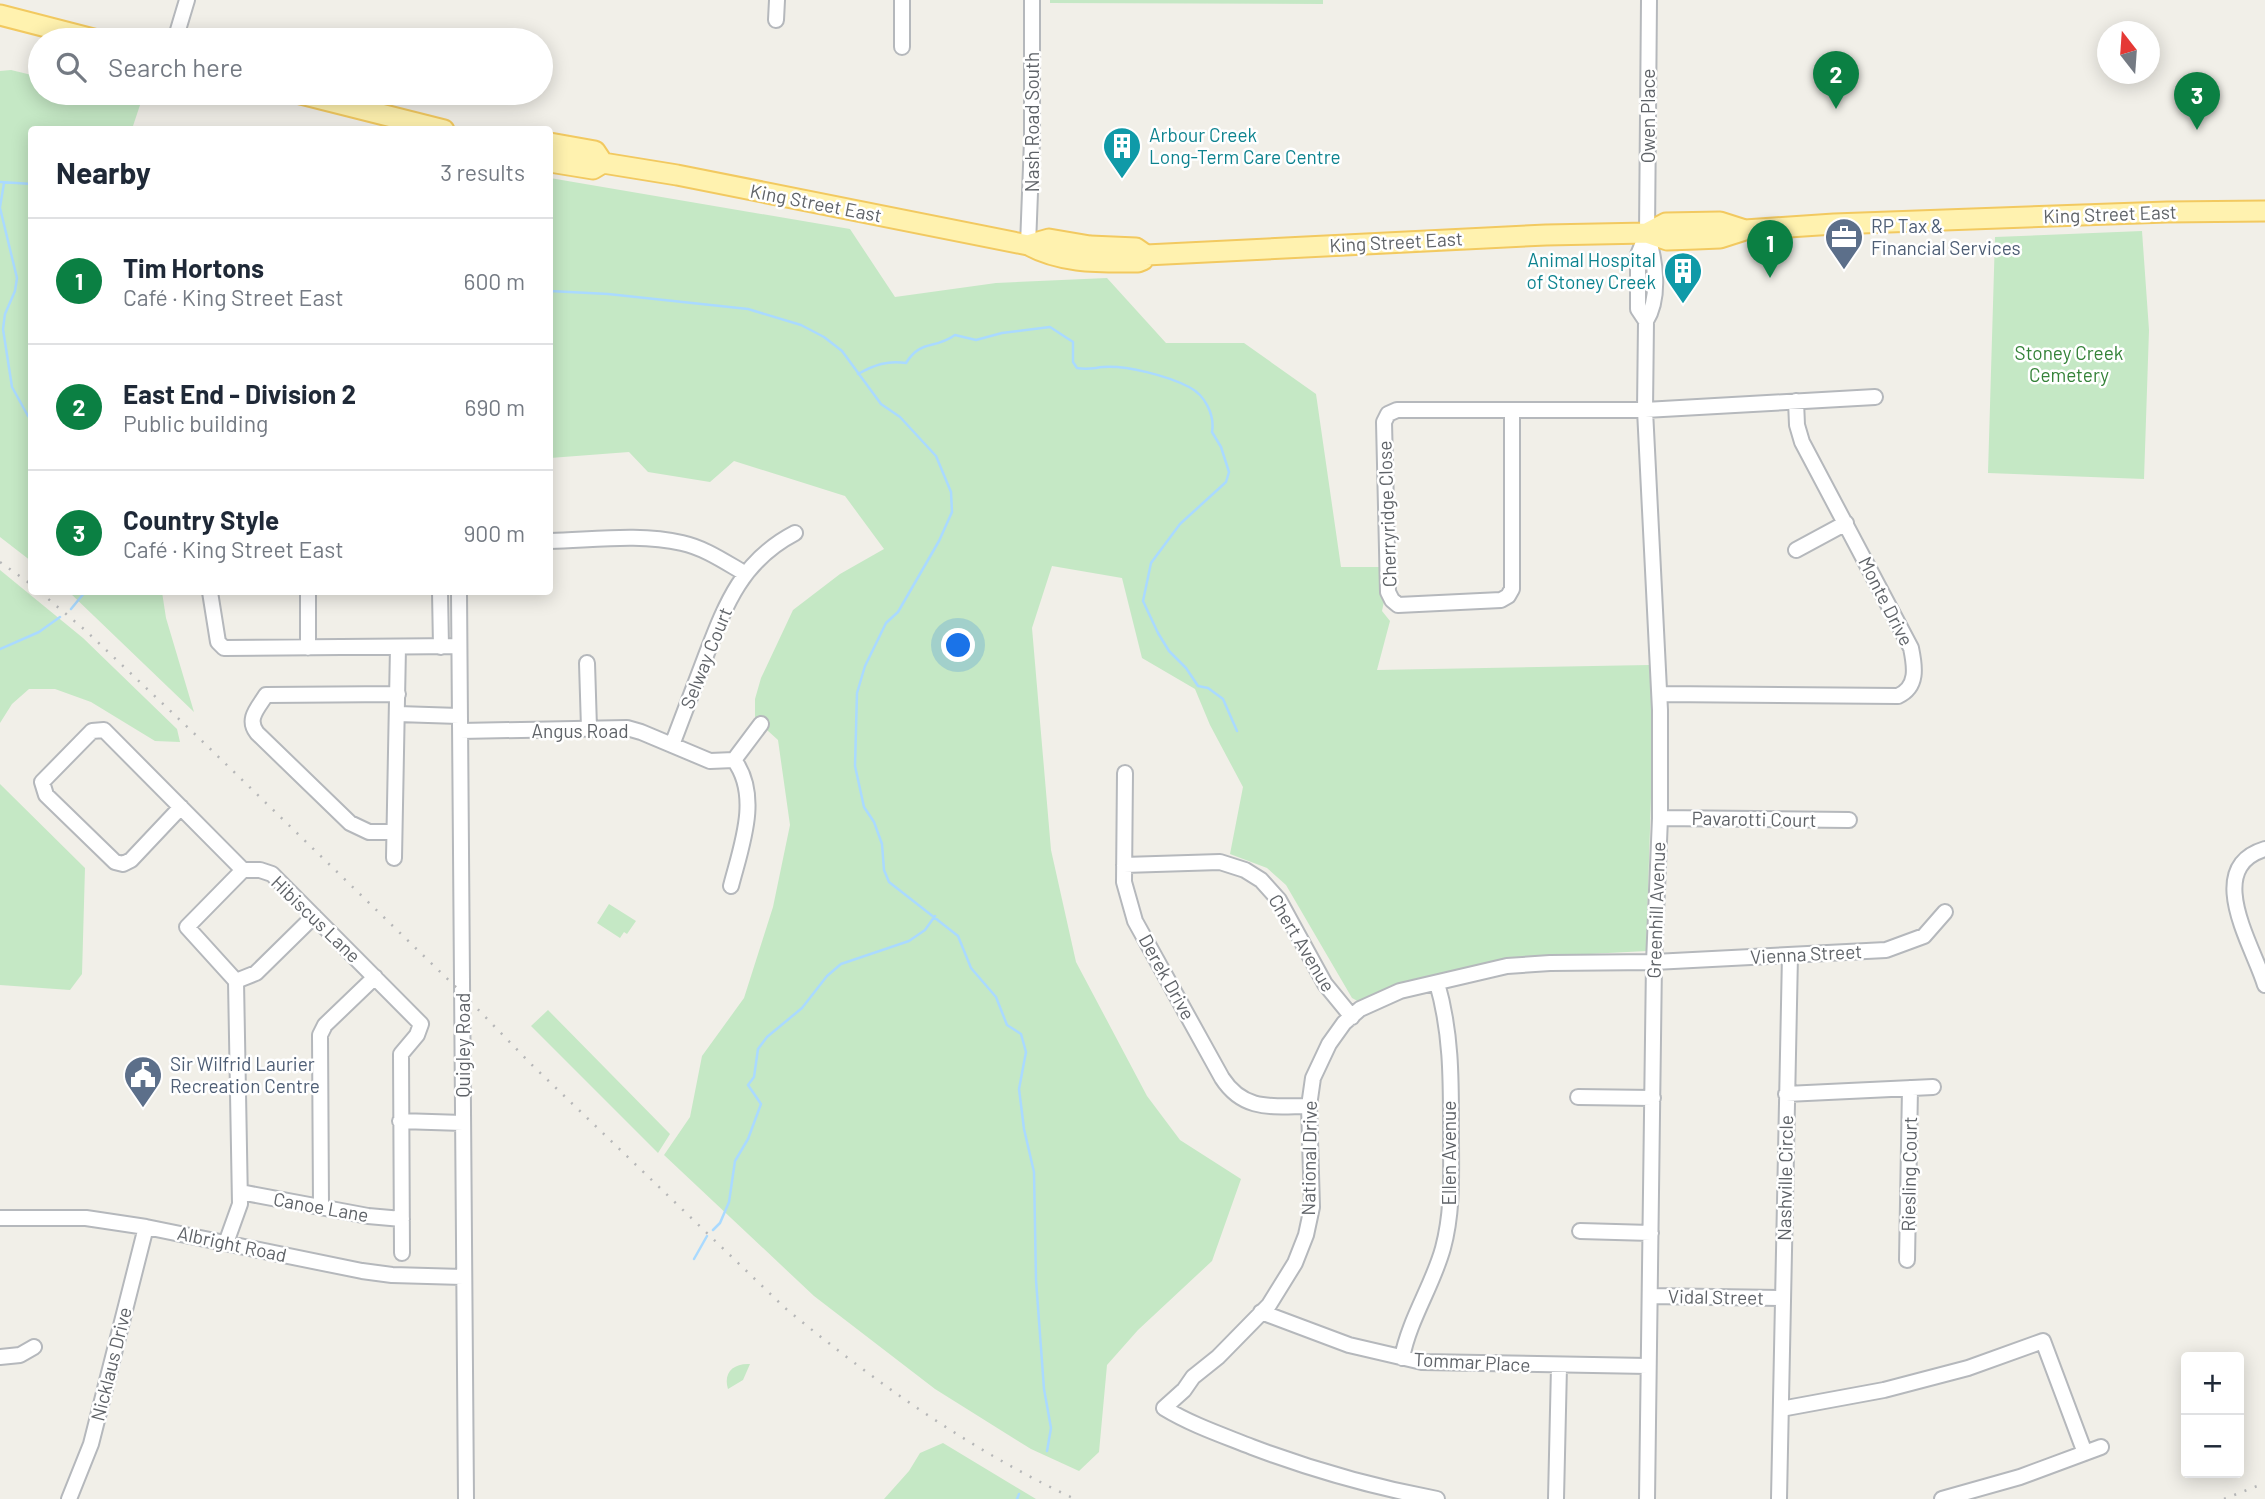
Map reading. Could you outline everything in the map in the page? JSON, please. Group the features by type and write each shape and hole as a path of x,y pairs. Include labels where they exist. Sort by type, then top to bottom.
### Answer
{"main road":[{"path":"0,15 50,28"},
{"path":"345,105 428,126"},
{"name":"King Street East","path":"553,144 595,151 603,163"},
{"name":"King Street East","path":"553,162 593,169 603,163 688,177 1028,245 1047,255 1092,262 1139,262 1146,255 1522,236 1647,233 1666,223 1720,222 1745,230 2167,212 2265,211"}],"street":[{"path":"179,28 187,0"},
{"path":"776,20 777,0"},
{"path":"902,0 902,47"},
{"name":"Nash Road South","path":"1028,245 1032,140 1032,0"},
{"name":"Owen Place","path":"1647,233 1649,0"},
{"name":"Greenhill Avenue","path":"1647,233 1638,255 1639,309 1646,321 1645,410 1660,694 1647,1499"},
{"path":"1645,410 1875,397"},
{"name":"Monte Drive","path":"1660,694 1888,697 1905,693 1912,685 1914,673 1911,648 1802,442 1797,425 1797,401"},
{"name":"Cherryridge Close","path":"1513,410 1511,589 1508,596 1501,600 1398,605 1388,592 1384,422 1388,414 1397,410 1513,410 1645,410"},
{"path":"1796,550 1846,523"},
{"name":"Selway Court","path":"672,745 720,616 746,574 775,543 795,533"},
{"path":"553,541 642,539 681,543 704,551 746,574"},
{"path":"210,595 218,642 220,646 229,648 458,646"},
{"path":"308,648 309,595"},
{"path":"440,595 441,647"},
{"name":"Quigley Road","path":"458,595 466,1499"},
{"path":"394,859 398,647"},
{"path":"587,663 589,729"},
{"path":"394,832 369,832 350,823 257,733 251,724 252,717 266,695 398,694"},
{"name":"Angus Road","path":"398,714 460,723 627,729 641,732 710,761 734,760"},
{"path":"731,886 748,820 743,773 734,760 761,724"},
{"path":"181,807 131,860 123,864 115,862 46,795 42,782 92,732 104,730 181,807 243,870"},
{"name":"Derek Drive","path":"1125,773 1124,882 1135,921 1227,1087 1245,1101 1261,1106 1309,1106"},
{"name":"Pavarotti Court","path":"1660,818 1849,820"},
{"path":"2265,849 2242,864 2234,883 2236,907 2265,985"},
{"name":"Chert Avenue","path":"1124,865 1220,862 1245,870 1261,880 1279,900 1325,984 1352,1017"},
{"name":"Hibiscus Lane","path":"236,981 187,927 243,870 260,870 272,874 421,1024 417,1035 401,1054 402,1253"},
{"name":"Vienna Street","path":"1654,962 1886,950 1924,936 1945,912"},
{"path":"226,1243 240,1204 236,981 256,974 314,916"},
{"path":"1786,1094 1790,955"},
{"name":"National Drive","path":"1437,1499 1384,1489 1303,1466 1189,1423 1164,1408 1269,1305 1290,1272 1306,1235 1312,1207 1309,1106 1313,1078 1319,1061 1340,1028 1360,1009 1379,998 1400,991 1507,966 1654,962"},
{"path":"321,1207 320,1035 325,1024 375,977"},
{"name":"Ellen Avenue","path":"1402,1358 1443,1246 1450,1205 1450,1056 1448,1025 1437,983"},
{"name":"Nashville Circle","path":"1779,1499 1786,1094 1933,1087"},
{"name":"Riesling Court","path":"1907,1260 1910,1088"},
{"path":"1578,1097 1653,1098"},
{"path":"400,1121 463,1123"},
{"name":"Canoe Lane","path":"240,1192 368,1216 402,1219"},
{"name":"Albright Road","path":"0,1218 86,1218 146,1227 362,1271 463,1277"},
{"name":"Nicklaus Drive","path":"69,1499 91,1444 146,1227"},
{"path":"1580,1231 1651,1233"},
{"name":"Vidal Street","path":"1650,1296 1783,1298"},
{"name":"Tommar Place","path":"1261,1312 1349,1345 1433,1363 1648,1366"},
{"path":"1781,1409 1884,1390 1968,1368 2043,1341 2085,1453"},
{"path":"0,1357 20,1355 34,1347"},
{"path":"1556,1499 1559,1366"},
{"path":"1942,1499 2020,1476 2101,1447"}],"green space":[{"path":"1050,0 1323,0 1323,4 1050,3"},
{"path":"11,70 28,74 28,105 140,105 133,126 28,126 28,559 0,537 0,71"},
{"path":"553,179 850,229 895,297 996,283 1107,278 1166,343 1244,343 1316,394 1341,567 1384,567 1386,592 1382,611 1390,621 1377,670 1649,665 1654,706 1646,951 1516,958 1388,993 1365,1005 1352,998 1286,885 1267,868 1230,854 1243,787 1210,725 1195,689 1142,658 1122,578 1052,566 1032,628 1051,850 1076,962 1147,1096 1180,1140 1241,1179 1212,1261 1138,1330 1107,1365 1099,1452 1079,1471 1031,1449 935,1389 814,1296 664,1155 690,1117 702,1056 744,998 773,907 790,825 778,740 755,719 755,699 761,678 793,610 840,574 884,549 845,496 734,461 710,482 648,472 629,452 553,458"},
{"name":"Stoney Creek Cemetery","path":"2142,231 2149,330 2144,479 1988,473 1995,237"},
{"path":"0,570 83,638 177,729 180,742 155,741 91,702 55,689 29,689 12,704 0,723"},
{"path":"72,595 162,595 166,618 194,712"},
{"path":"0,784 85,868 82,974 70,990 0,985"},
{"path":"609,904 636,921 627,934 624,932 620,938 597,923"},
{"path":"548,1010 670,1134 658,1153 531,1026"},
{"path":"750,1364 743,1380 728,1389 727,1378 731,1370 739,1365"},
{"path":"943,1443 1036,1499 884,1499 909,1471 920,1453"}],"waterway":[{"path":"0,182 28,184"},
{"path":"0,207 4,183"},
{"path":"0,208 17,278 3,329 12,387 28,416"},
{"path":"553,291 608,294 748,309 801,325 824,337 842,351 881,404 900,417 936,456 951,492 952,512 939,541 898,612 886,623 865,666 857,693 855,766 864,807 874,822 882,844 884,870 889,882 958,936 971,968 996,997 1007,1025 1021,1034 1026,1052 1019,1089 1024,1129 1034,1172 1036,1280 1044,1389 1051,1428 1047,1451"},
{"path":"858,374 881,364 906,363 917,351 955,335 976,340 1002,333 1050,327 1073,342 1073,362 1077,368 1112,367 1147,372 1180,383 1200,395 1210,412 1212,432 1221,447 1229,472 1226,482 1180,524 1151,563 1143,601 1169,651 1186,668 1198,686 1208,688 1223,699 1237,731"},
{"path":"71,609 83,595"},
{"path":"0,649 39,632 60,617"},
{"path":"713,1230 720,1223 729,1202 735,1161 748,1139 761,1104 748,1085 754,1077 758,1049 767,1037 802,1008 827,976 841,964 909,941 925,930 935,916"},
{"path":"694,1259 707,1236"},
{"path":"1017,1499 1019,1494"}],"railway":[{"path":"0,562 28,582"},
{"path":"44,595 85,630 200,739 463,994 532,1065 785,1308 924,1413 998,1459 1075,1499"},
{"path":"2224,1499 2265,1483"}],"place":[{"name":"East End - Division 2","path":"1836,109"},
{"name":"Country Style","path":"2197,130"},
{"name":"Arbour Creek Long-Term Care Centre","path":"1122,180"},
{"name":"RP Tax & Financial Services","path":"1844,271"},
{"name":"Tim Hortons","path":"1770,278"},
{"name":"Animal Hospital of Stoney Creek","path":"1683,305"},
{"name":"Sir Wilfrid Laurier Recreation Centre","path":"143,1109"}]}
